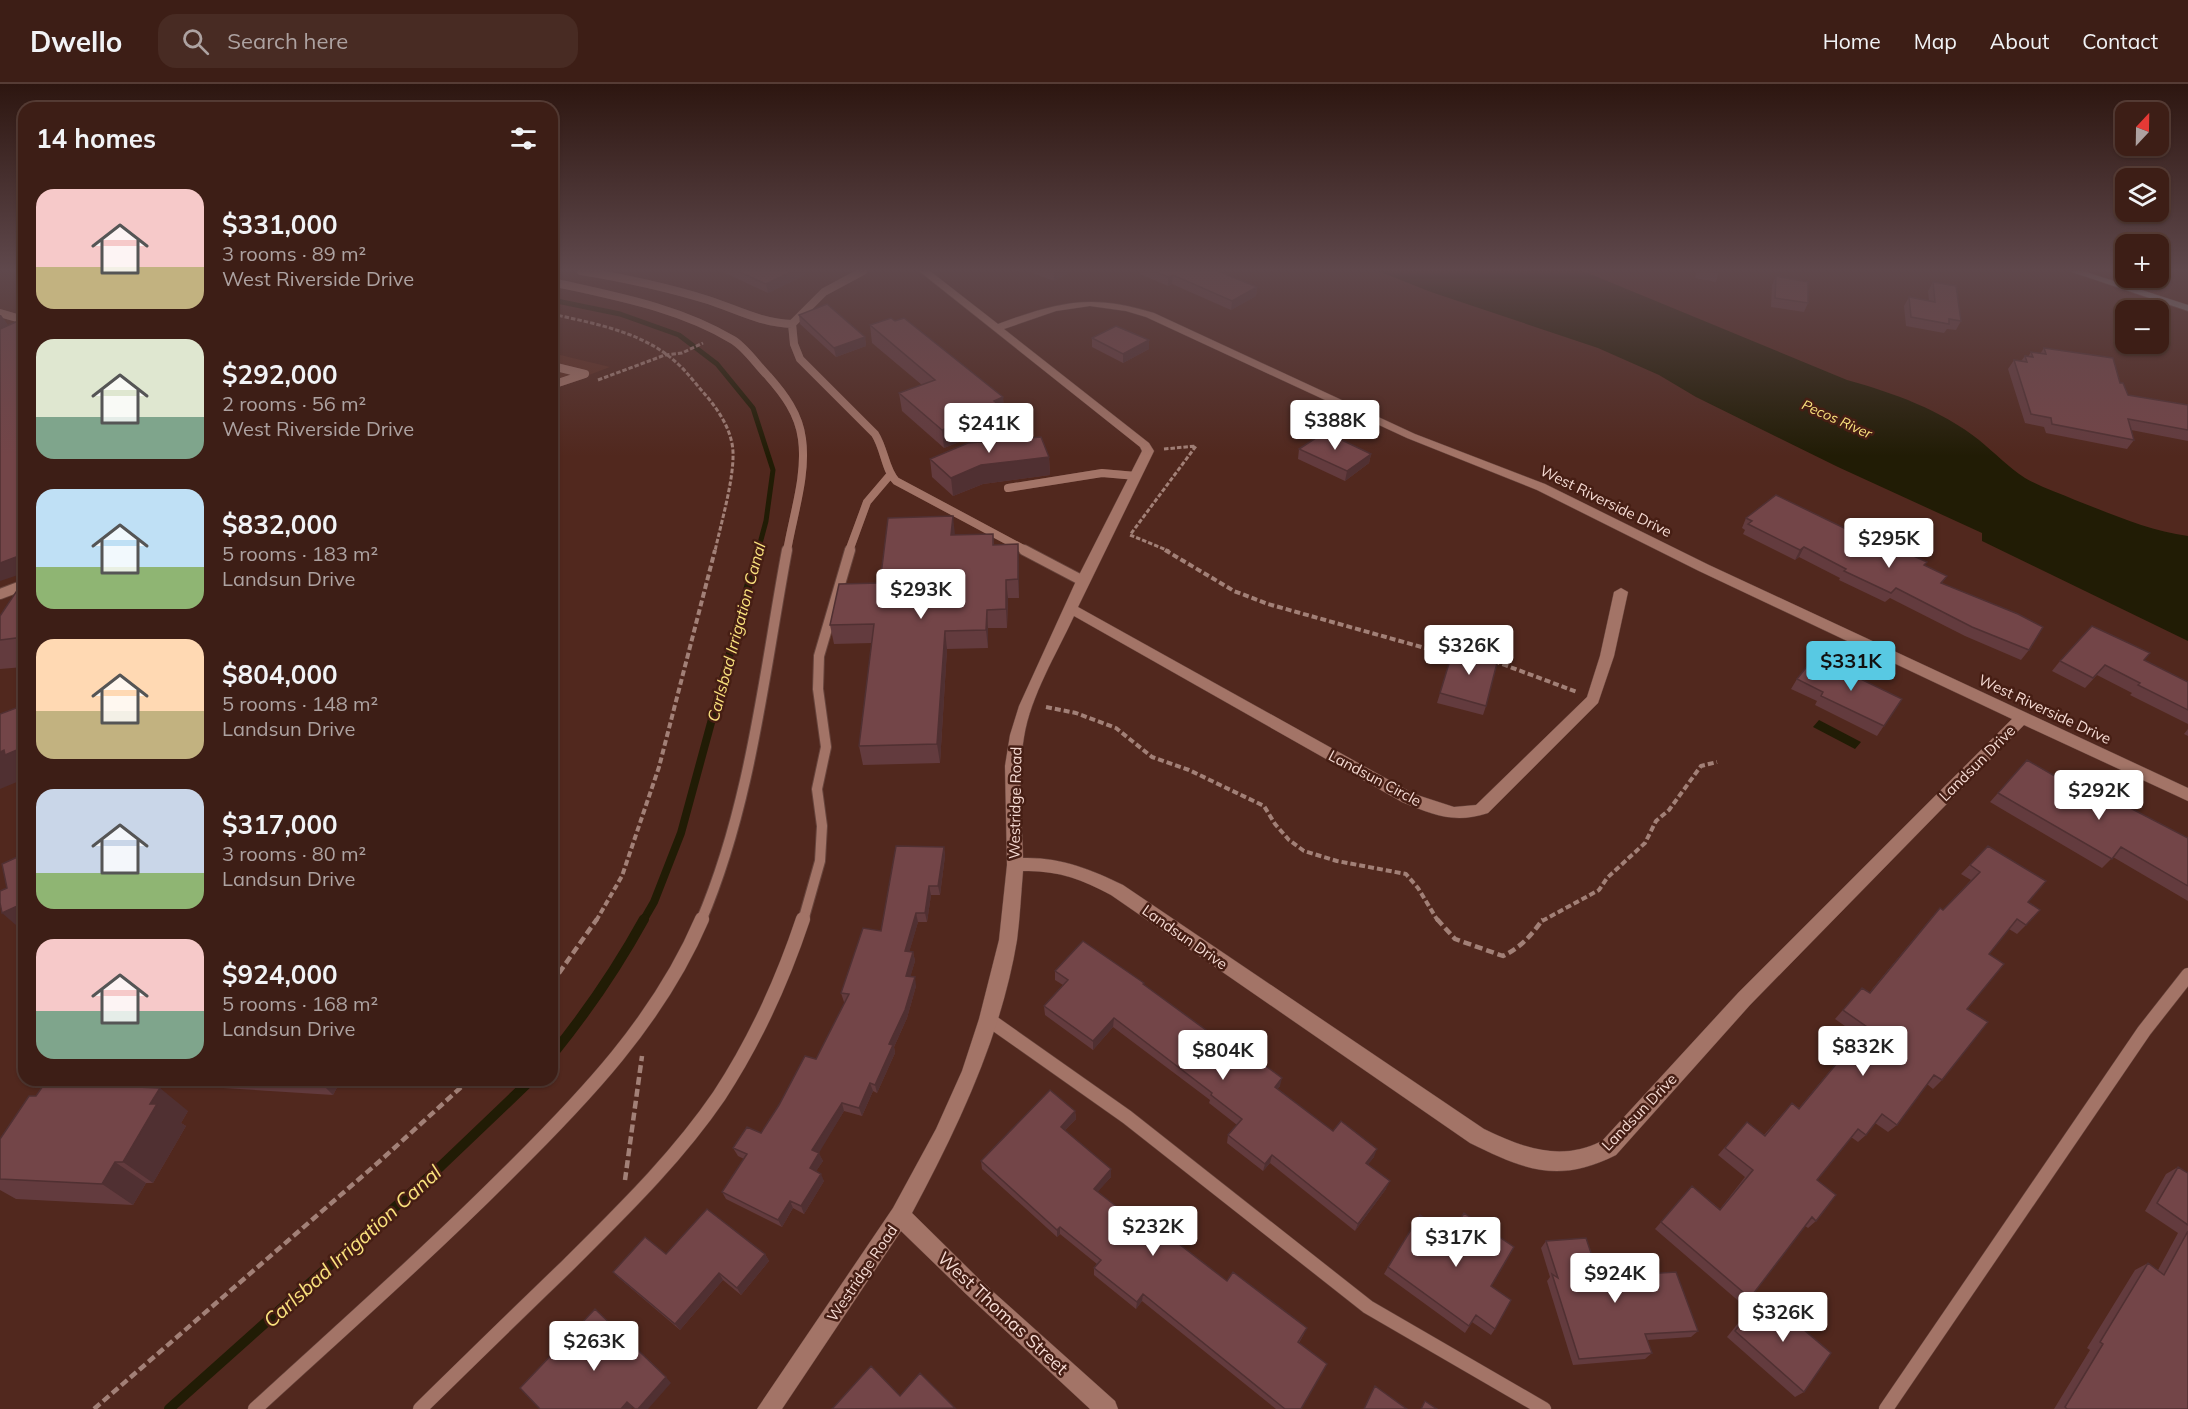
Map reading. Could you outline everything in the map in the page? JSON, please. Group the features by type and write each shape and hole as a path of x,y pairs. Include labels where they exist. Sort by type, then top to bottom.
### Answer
{"street":[{"path":"1002,333 1102,410 1145,445 1148,451"},
{"name":"West Riverside Drive","path":"1188,333 1411,436 1540,487 1704,568 2188,795"},
{"name":"Westridge Road","path":"768,1409 900,1215 943,1136 971,1071 988,1019 1008,940 1014,865 1013,766 1017,735 1026,706 1083,581 1148,451"},
{"name":"Landsun Circle","path":"1071,609 1408,798 1455,814 1472,813 1482,809 1593,699 1607,656 1621,592"},
{"name":"Landsun Drive","path":"1014,865 1054,864 1087,875 1117,890 1478,1136 1506,1151 1531,1159 1569,1163 1591,1159 1609,1148 1744,999 2023,717"},
{"name":"West Thomas Street","path":"900,1215 973,1287 1107,1409"}],"lane":[{"path":"255,1409 470,1211 570,1111 618,1056 647,1017 678,969 702,919 725,860 746,776 802,470 802,439 796,415 779,388 735,341 718,333"},
{"path":"793,333 794,344 800,359 875,434 883,446 890,475 937,505 1083,581"},
{"path":"558,367 585,374 558,383"},
{"path":"1008,488 1102,473 1136,476"},
{"path":"420,1409 621,1213 690,1135 719,1095 760,1026 788,964 813,890 820,861 822,826 817,789 826,747 818,689 819,656 856,528 867,502 890,475"},
{"path":"0,594 18,587"},
{"path":"1886,1409 2144,1030 2188,975"},
{"path":"988,1019 1127,1117 1368,1307 1544,1409"}],"path":[{"path":"558,975 593,926 622,876 659,767 715,550 733,451 726,427 717,408 699,386 665,355 625,333"},
{"path":"567,380 601,381 665,355 682,353"},
{"path":"1148,451 1196,446 1130,535 1172,552 1234,591 1268,604 1450,655 1459,653"},
{"path":"1489,659 1560,684 1593,699"},
{"path":"1046,707 1076,713 1116,728 1152,757 1189,771 1264,806 1275,824 1289,840 1304,851 1337,861 1406,874 1418,888 1441,926 1455,939 1503,956 1517,949 1531,936 1543,919 1599,890 1607,878 1645,843 1656,821 1669,810 1701,766 1717,762"},
{"path":"621,1213 647,1017"},
{"path":"94,1409 381,1160 462,1086"}],"shaded area":[{"path":"558,354 610,367 558,387"}],"water":[{"name":"Pecos River","path":"1553,333 1733,333 1847,380 1933,411 1964,429 2007,465 2037,484 2131,521 2173,534 2188,536 2188,641 1982,541 1982,533 1838,467 1696,397 1659,375 1598,348"},
{"path":"1819,720 1861,742 1855,749 1813,727"}],"building":[{"path":"0,333 18,333 18,556 0,563"},
{"path":"818,333 860,333 865,337 834,348"},
{"path":"879,333 923,333 1003,397 994,401 1001,407 942,430 899,393 935,380"},
{"path":"1102,333 1132,333 1149,340 1123,354 1092,338"},
{"path":"2044,348 2113,358 2120,383 2123,383 2128,395 2188,405 2188,430 2128,419 2134,440 2052,424 2051,418 2031,414 2014,360 2027,362 2025,356 2033,357 2031,352 2046,354"},
{"path":"1325,432 1371,454 1347,471 1299,449"},
{"path":"1041,437 1049,457 981,465 951,478 930,459 968,443"},
{"path":"1776,495 1873,542 1876,539 1927,562 1924,565 1947,576 1941,583 2018,614 2043,627 2029,650 1972,627 1896,588 1891,593 1844,571 1846,569 1804,547 1800,550 1748,524 1752,521 1746,518"},
{"path":"953,516 951,535 993,534 993,545 1018,544 1018,579 1006,580 1006,609 987,610 986,630 945,631 937,744 859,746 874,624 830,625 839,584 880,583 888,518"},
{"path":"18,589 18,638 0,640 0,616"},
{"path":"2092,626 2150,653 2144,660 2188,682 2188,710 2138,685 2140,683 2105,665 2093,678 2060,661"},
{"path":"1454,647 1498,659 1486,706 1440,693"},
{"path":"1812,660 1838,673 1840,669 1902,699 1884,726 1821,696 1823,692 1797,679"},
{"path":"18,707 18,750 5,755 4,750 0,752 0,714"},
{"path":"2027,760 2103,804 2109,797 2188,838 2188,886 2121,847 2112,859 1998,793"},
{"path":"896,846 944,847 938,886 929,886 925,913 916,913 905,951 913,952 906,976 915,977 905,1010 889,1044 893,1045 875,1085 870,1083 859,1108 842,1103 812,1150 819,1153 810,1168 821,1174 801,1206 790,1201 778,1220 722,1192 747,1154 733,1148 747,1127 761,1133 805,1056 816,1059 849,994 841,993 863,928 881,931"},
{"path":"1988,846 2046,881 2028,902 2040,910 2026,925 2017,919 1989,954 2004,964 1967,1009 1988,1022 1942,1080 1934,1075 1897,1125 1882,1114 1866,1135 1858,1129 1817,1180 1836,1195 1816,1221 1812,1217 1750,1298 1661,1222 1692,1186 1720,1210 1753,1170 1725,1148 1747,1122 1765,1136 1792,1103 1799,1109 1867,1027 1843,1010 1862,988 1870,993 1940,908 1943,910 1980,872 1970,865"},
{"path":"18,857 18,906 2,913 0,891 7,888 2,864"},
{"path":"1083,941 1144,983 1243,1057 1247,1052 1282,1078 1275,1087 1333,1131 1341,1121 1377,1149 1366,1163 1390,1181 1358,1224 1272,1155 1265,1164 1228,1135 1242,1119 1211,1095 1212,1093 1114,1018 1093,1041 1044,1006 1068,980 1055,971"},
{"path":"43,1086 160,1088 150,1104 157,1104 123,1162 115,1162 102,1184 0,1179 0,1139 29,1096 36,1096"},
{"path":"1050,1090 1075,1111 1061,1127 1111,1169 1094,1189 1139,1224 1144,1217 1227,1281 1233,1272 1307,1328 1298,1342 1327,1364 1301,1409 1285,1409 1143,1294 1137,1302 1094,1268 1101,1260 1060,1227 1057,1230 981,1161"},
{"path":"2178,1167 2188,1173 2188,1225 2157,1203"},
{"path":"707,1209 765,1254 737,1288 719,1273 675,1324 613,1272 645,1237 666,1254"},
{"path":"1464,1213 1514,1247 1491,1286 1511,1300 1495,1329 1476,1315 1469,1326 1388,1267 1420,1215 1450,1236"},
{"path":"2188,1231 2188,1409 2067,1409 2065,1407 2103,1344 2100,1342 2148,1263 2164,1275"},
{"path":"1586,1238 1599,1277 1676,1272 1698,1331 1645,1334 1652,1353 1579,1359 1552,1274 1558,1278 1546,1241"},
{"path":"1763,1295 1831,1353 1804,1392 1735,1331"},
{"path":"595,1309 666,1377 638,1409 627,1402 621,1409 540,1409 520,1388"},
{"path":"871,1366 900,1396 920,1373 955,1408 832,1409"},
{"path":"1375,1386 1407,1409 1364,1409"},
{"path":"1425,1401 1437,1409 1421,1409"}],"waterway":[{"name":"Carlsbad Irrigation Canal","path":"673,333 717,364 753,408 773,470 766,521 758,551"},
{"name":"Carlsbad Irrigation Canal","path":"643,921 654,902 681,833 758,550"},
{"name":"Carlsbad Irrigation Canal","path":"558,1047 601,989 644,919"},
{"name":"Carlsbad Irrigation Canal","path":"169,1409 441,1166 525,1086"}]}
